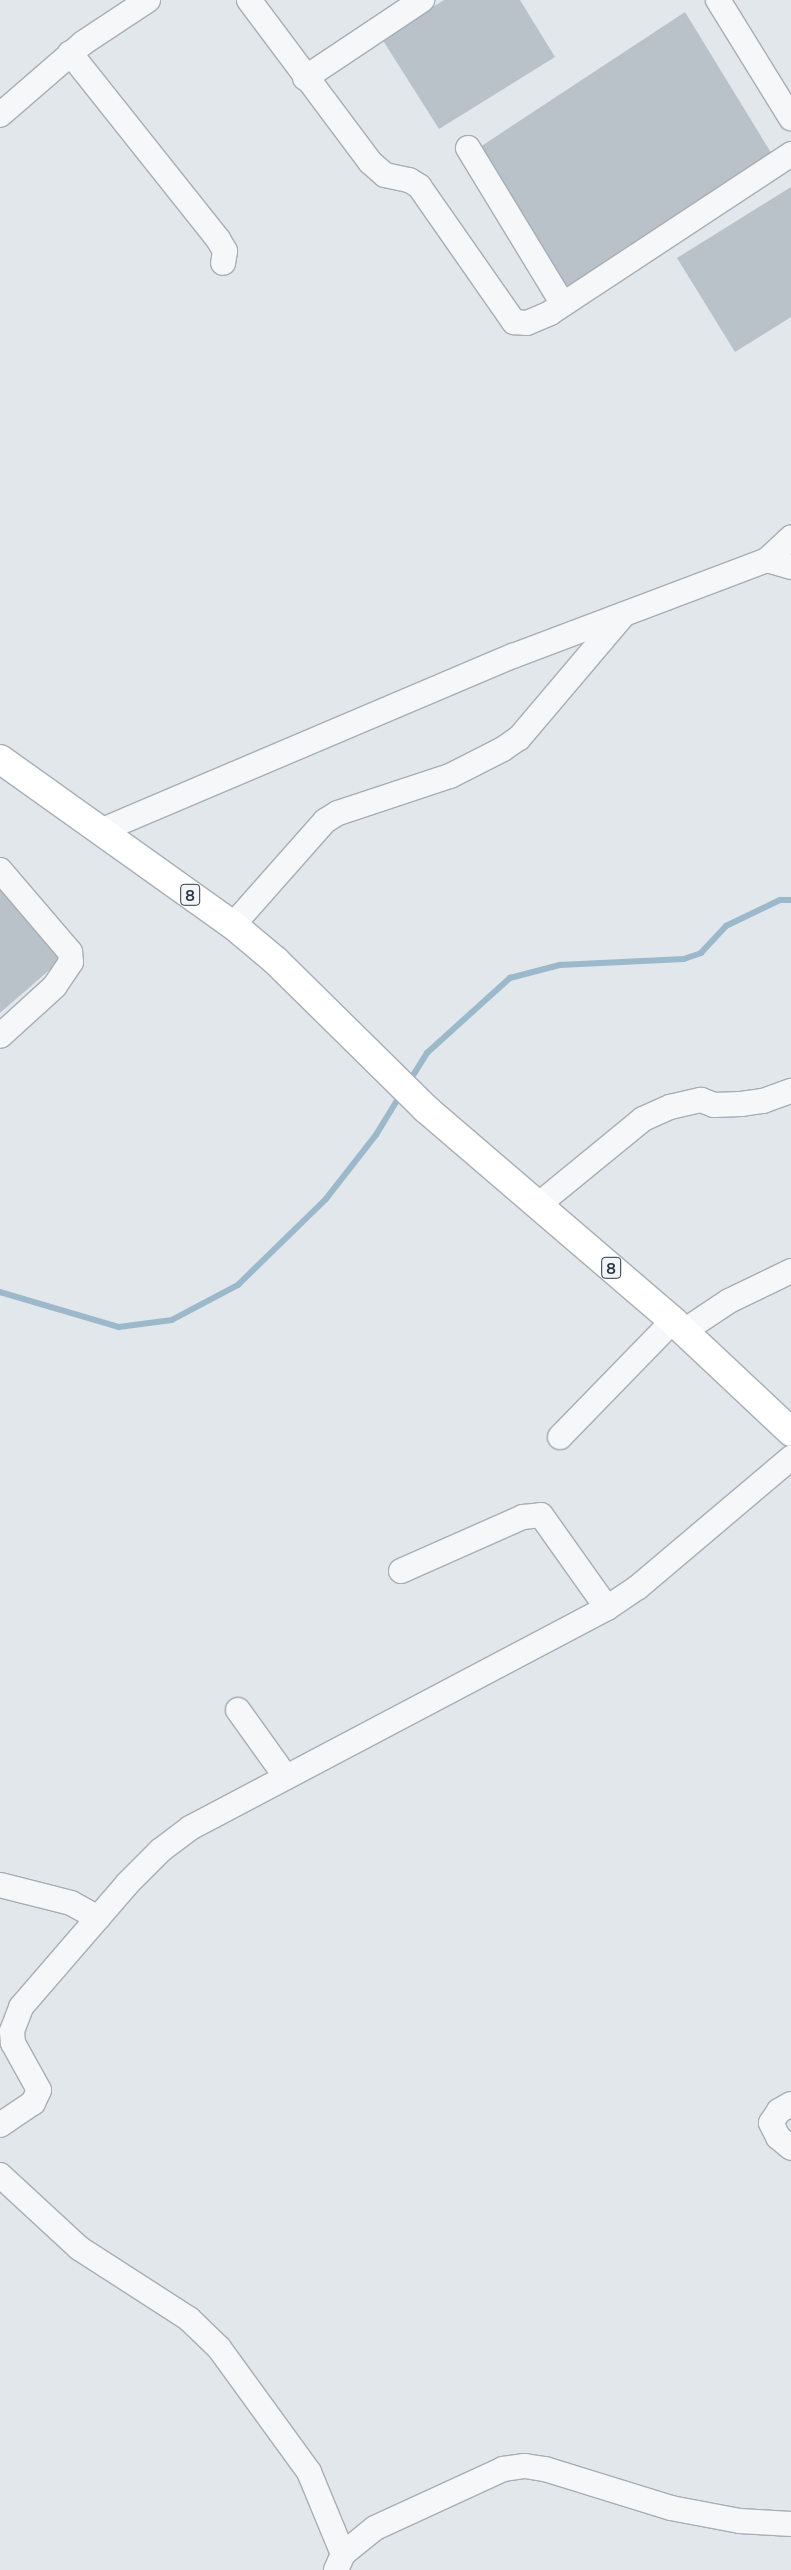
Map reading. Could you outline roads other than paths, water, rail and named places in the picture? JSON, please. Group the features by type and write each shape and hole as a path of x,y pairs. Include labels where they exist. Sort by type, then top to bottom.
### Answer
{"highway":[{"name":"8","path":"0,759 233,925 276,961 426,1109 678,1326 791,1432"}],"street":[{"path":"0,115 70,53 148,0"},
{"path":"249,0 305,78 375,167 391,177 409,180 419,186 514,322 526,323 563,304 791,154"},
{"path":"305,78 422,0"},
{"path":"718,0 791,118"},
{"path":"70,53 218,239 225,251 223,263"},
{"path":"468,148 563,304"},
{"path":"100,831 257,763 625,613 767,560 791,538"},
{"path":"767,560 791,566"},
{"path":"233,925 326,821 338,813 450,776 503,749 519,738 625,613"},
{"path":"0,870 70,952 71,962 55,986 0,1036"},
{"path":"538,1205 643,1119 670,1107 701,1100 714,1105 741,1104 763,1101 791,1091"},
{"path":"560,1437 678,1326 791,1271"},
{"path":"0,2126 33,2103 39,2090 14,2042 14,2019 21,2007 145,1864 175,1838 286,1777 607,1608 637,1588 791,1458"},
{"path":"401,1571 523,1517 541,1515 607,1608"},
{"path":"238,1710 286,1777"},
{"path":"0,1885 72,1903 98,1918"},
{"path":"791,2104 779,2111 771,2123 778,2137 791,2148"},
{"path":"0,2174 79,2248 189,2319 219,2348 309,2472 340,2562 375,2528 503,2469 524,2466 545,2469 671,2508 740,2521 791,2524"}],"waterway":[{"path":"409,1082 427,1053 510,978 560,965 684,959 701,953 726,926 780,900 791,900"},
{"path":"0,1292 119,1327 172,1320 238,1285 326,1199 376,1135 401,1094"}]}
